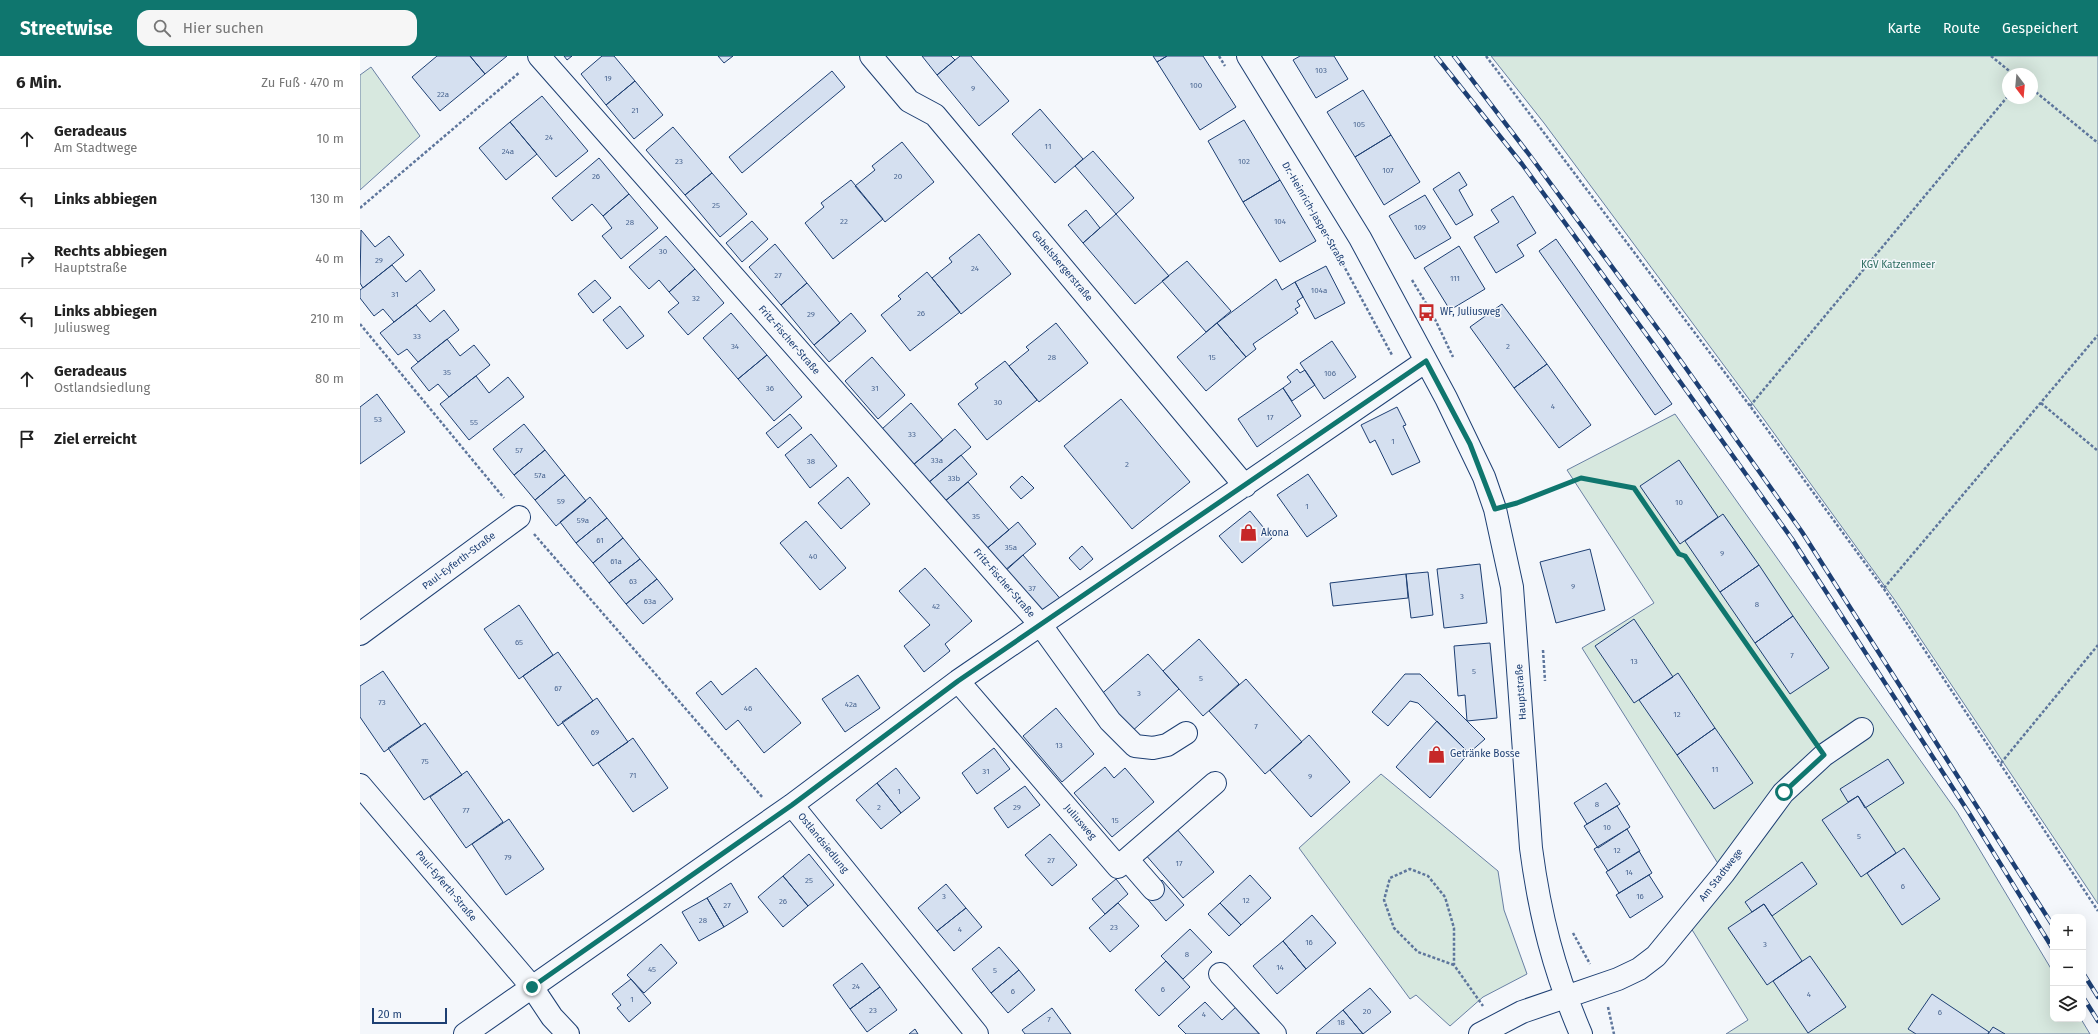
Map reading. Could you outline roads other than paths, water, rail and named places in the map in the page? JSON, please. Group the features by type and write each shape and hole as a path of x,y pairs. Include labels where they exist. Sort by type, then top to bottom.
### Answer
{"street":[{"name":"Fritz-Fischer-Straße","path":"539,56 1040,624 1110,721 1135,746 1153,748 1167,745 1186,733"},
{"name":"Gabelsbergerstraße","path":"871,56 909,101 935,115 1246,486"},
{"path":"465,1034 785,810 958,681 1040,624 1246,486 1403,375 1426,361 1360,238 1248,56"},
{"name":"Hauptstraße","path":"1426,361 1470,444 1495,509 1512,586 1531,848 1536,888 1551,956 1565,996 1581,1034"},
{"name":"Paul-Eyferth-Straße","path":"360,634 519,517"},
{"name":"Juliusweg","path":"958,681 1118,866 1127,859"},
{"name":"Am Stadtwege","path":"1488,1029 1522,1012 1618,979 1639,969 1656,956 1724,873 1784,792 1824,755 1862,730"},
{"path":"1153,889 1127,859 1215,783"},
{"name":"Paul-Eyferth-Straße","path":"360,785 532,987 568,1034"},
{"name":"Ostlandsiedlung","path":"785,810 977,1034"},
{"path":"1220,974 1274,1034"}],"railway":[{"path":"1436,56 1522,164 1654,345 1792,539 1969,813 2050,944"},
{"path":"1454,56 1531,157 1666,340 1802,532 2050,921"},
{"path":"2086,978 2098,997"},
{"path":"2086,1002 2098,1021"}],"place":[{"name":"WF, Juliusweg","path":"1427,312"},
{"name":"Akona","path":"1248,533"},
{"name":"Getränke Bosse","path":"1437,754"}],"park label":[{"name":"KGV Katzenmeer","path":"1898,265"}]}
